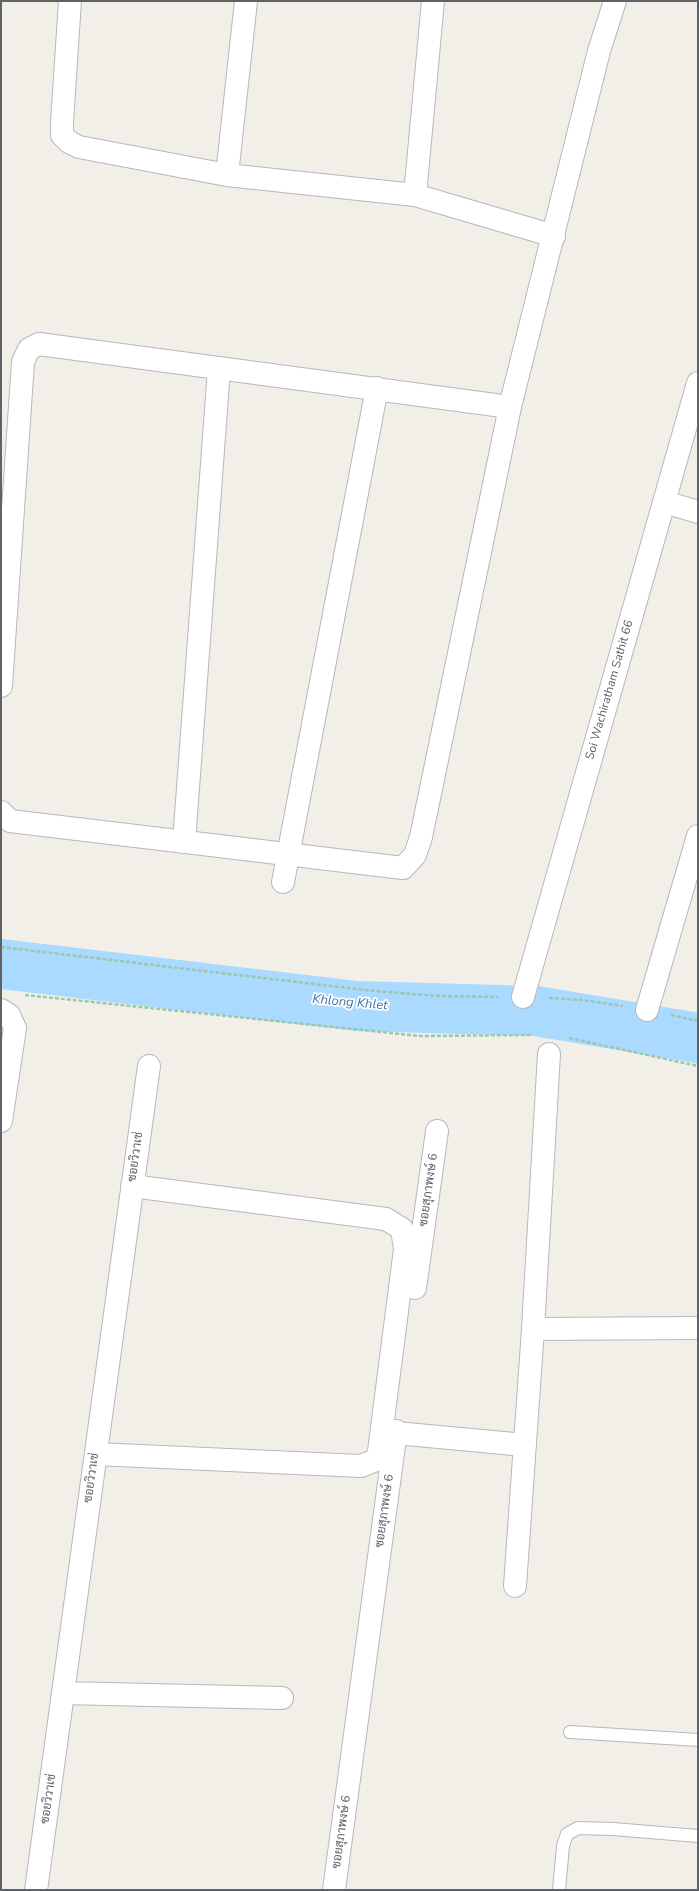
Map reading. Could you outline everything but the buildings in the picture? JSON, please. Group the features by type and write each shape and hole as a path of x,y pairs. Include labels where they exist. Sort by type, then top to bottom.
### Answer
{"street":[{"path":"70,1 62,135 69,142 79,147 227,175 415,195 554,236"},
{"path":"227,175 246,1"},
{"path":"415,195 433,1"},
{"path":"1,812 10,821 404,868 415,855 421,837 510,407 554,236 599,51 615,1"},
{"path":"1,686 23,362 29,348 39,344 510,407"},
{"path":"184,842 219,369"},
{"name":"Soi Wachiratham Sathit 66","path":"523,997 698,383"},
{"path":"282,882 377,388"},
{"path":"664,502 698,512"},
{"path":"647,1010 698,836"},
{"path":"1,1010 9,1015 15,1028 1,1121"},
{"path":"515,1586 533,1329 549,1054"},
{"name":"ซอยวิวาเช่","path":"36,1890 149,1066"},
{"name":"ซอยสุภาพงษ์ 6","path":"334,1890 437,1131"},
{"path":"96,1454 361,1466 376,1460 379,1451 405,1249 402,1229 386,1219 132,1186"},
{"path":"533,1329 698,1328"},
{"path":"396,1433 525,1445"},
{"path":"63,1693 282,1698"}],"lane":[{"path":"570,1732 698,1740"},
{"path":"559,1890 562,1846 567,1834 578,1828 613,1829 698,1836"}],"path":[{"path":"1,947 365,990 438,996 523,997 582,1000 647,1010 698,1021"},
{"path":"24,995 420,1036 539,1035"},
{"path":"566,1038 698,1066"}],"waterway":[{"name":"Khlong Khlet","path":"1,964 357,1006 536,1011 698,1038"}]}
